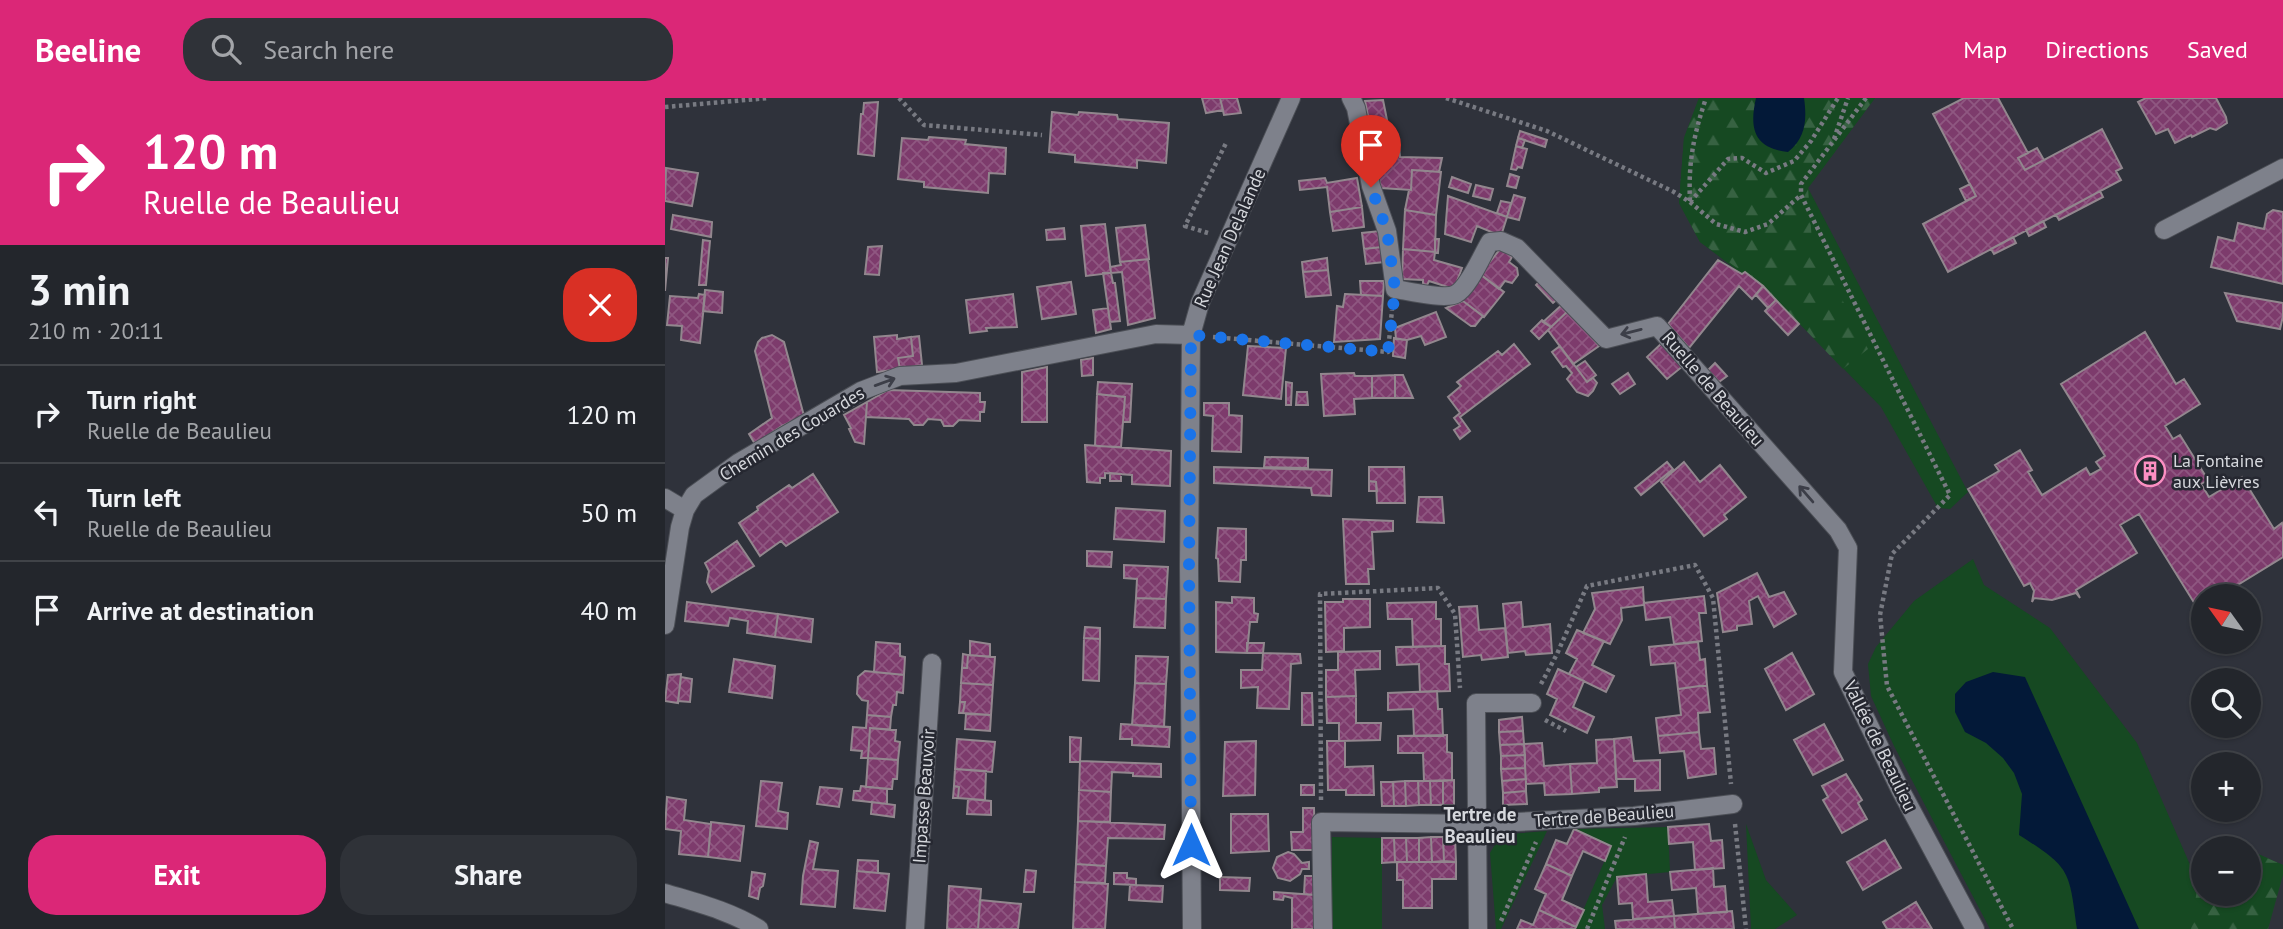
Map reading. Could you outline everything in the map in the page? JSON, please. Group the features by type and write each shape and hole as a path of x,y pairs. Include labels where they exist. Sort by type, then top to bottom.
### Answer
{"street":[{"name":"Rue Jean Delalande","path":"1192,929 1189,566 1191,335 1200,303 1291,98"},
{"path":"1351,98 1356,108 1371,187 1387,231 1395,289"},
{"path":"2164,230 2283,168"},
{"name":"Ruelle de Beaulieu","path":"1395,289 1456,295 1467,283 1490,242 1501,241 1517,248 1606,339 1657,326 1838,530 1847,548"},
{"name":"Chemin des Couardes","path":"665,625 680,527 685,510 694,495 738,463 861,391 900,376 956,373 1156,334 1191,335"},
{"path":"665,498 685,510"},
{"name":"Vallée de Beaulieu","path":"1847,548 1843,672 1901,791 1975,929"},
{"name":"Impasse Beauvoir","path":"915,929 932,663"},
{"path":"1478,929 1476,703 1532,703"},
{"name":"Tertre de Beaulieu","path":"1321,822 1476,824 1634,817 1733,804"},
{"path":"1321,822 1324,929"},
{"path":"665,893 719,909 759,929"}],"path":[{"path":"665,107 769,98"},
{"path":"899,98 924,125 1042,135"},
{"path":"1446,98 1547,131 1690,201 1716,223 1745,232 1768,224 1801,195"},
{"path":"1690,201 1688,177 1692,141 1706,98"},
{"path":"1690,201 1728,159 1742,158 1766,173 1794,161 1811,141 1837,98"},
{"path":"1831,146 1849,98"},
{"path":"1866,98 1801,184 1801,195 1950,495 1892,554 1879,615 1887,686 2013,929"},
{"path":"1227,141 1185,226 1228,240"},
{"path":"1191,335 1388,352 1395,289"},
{"path":"1532,703 1587,586 1695,565 1713,598 1746,929"},
{"path":"1321,822 1321,594 1439,588 1455,614 1460,688 1476,703"},
{"path":"1587,929 1634,817"},
{"path":"1500,924 1545,820"}],"green space":[{"path":"1699,98 1875,98 1808,188 1968,492 1950,509 1938,508 1881,407 1763,286 1742,274 1700,242 1679,203 1684,138"},
{"path":"1699,98 1875,98 1808,188 1812,242 1868,349 1843,369 1763,286 1700,242 1679,203 1684,138"},
{"path":"1973,559 1984,585 2050,628 2137,743 2191,867 2191,906 2261,906 2261,855 2283,865 2268,929 1990,929 1894,746 1871,696 1868,664 1876,647 1914,601"},
{"path":"1746,824 1766,880 1797,915 1775,929 1751,929"},
{"path":"1668,827 1670,872 1617,877 1602,905 1605,929 1575,929 1611,846 1574,829"},
{"path":"1547,831 1501,929 1496,929 1490,853 1497,841 1510,834"},
{"path":"1332,837 1382,838 1382,929 1331,929"},
{"path":"2261,855 2283,865 2283,875 2268,929 2191,929 2194,906 2261,906"}],"water":[{"path":"1756,98 1804,98 1804,128 1799,141 1788,152 1768,146 1757,135 1753,119"},
{"path":"1993,672 2025,677 2139,929 2077,929 2072,894 2065,872 2049,855 2019,835 2022,794 2014,773 2003,758 1986,743 1965,732 1955,712 1955,694 1966,682"}],"building":[{"path":"1202,98 1220,98 1223,110 1206,113"},
{"path":"1220,98 1237,98 1241,113 1224,115"},
{"path":"1964,98 1998,98 2028,153 2018,158 2025,170 2102,129 2122,168 2116,171 2121,180 1948,272 1923,224 1976,196 1933,114"},
{"path":"2146,98 2216,98 2227,123 2216,130 2210,128 2175,143 2168,129 2156,134 2138,102"},
{"path":"1383,100 1392,145 1399,146 1400,157 1442,158 1439,172 1412,170 1411,190 1381,188 1365,101"},
{"path":"878,102 874,156 858,154 864,103"},
{"path":"1052,112 1117,115 1118,119 1169,123 1166,163 1137,160 1137,168 1075,162 1075,155 1049,152"},
{"path":"1520,131 1547,140 1545,147 1518,138"},
{"path":"929,137 966,140 965,144 1006,148 1005,174 989,173 988,193 924,187 924,182 898,179 902,138 928,140"},
{"path":"1518,138 1525,140 1522,148 1516,146"},
{"path":"1516,146 1527,149 1522,168 1518,167 1516,170 1511,169"},
{"path":"2037,148 2044,160 2025,170 2018,158"},
{"path":"666,168 698,173 692,206 665,201"},
{"path":"1412,170 1441,172 1436,215 1405,210 1411,190"},
{"path":"1510,174 1519,177 1516,188 1507,186"},
{"path":"1452,177 1471,184 1468,193 1449,187"},
{"path":"1325,178 1327,183 1357,178 1362,207 1330,212 1327,187 1300,190 1299,181"},
{"path":"1970,184 1976,196 1966,201 1960,189"},
{"path":"1476,185 1493,189 1490,200 1473,196"},
{"path":"2100,191 2103,197 2059,220 2056,215"},
{"path":"1514,195 1525,198 1519,220 1507,217"},
{"path":"1448,196 1507,217 1501,236 1477,226 1471,242 1445,234"},
{"path":"1501,201 1511,203 1507,217 1497,213"},
{"path":"1362,207 1364,227 1333,231 1330,212"},
{"path":"1405,210 1436,215 1435,252 1403,249"},
{"path":"2273,210 2283,212 2283,284 2211,267 2218,237 2234,241 2238,223 2264,229 2267,214"},
{"path":"673,215 712,222 711,237 671,229"},
{"path":"2043,221 2046,227 2029,236 2026,230"},
{"path":"1105,224 1111,273 1086,276 1081,226"},
{"path":"1145,225 1149,259 1120,262 1116,228"},
{"path":"1064,228 1065,239 1047,240 1046,230"},
{"path":"1380,231 1382,247 1364,249 1362,233"},
{"path":"2013,237 2016,243 1994,254 1991,249"},
{"path":"1435,239 1439,239 1438,253 1435,252"},
{"path":"703,240 710,241 706,285 699,285"},
{"path":"882,246 879,275 865,274 868,247"},
{"path":"1382,247 1384,262 1366,264 1364,249"},
{"path":"1501,248 1512,257 1509,262 1517,268 1518,275 1512,283 1505,281 1499,289 1480,274"},
{"path":"1403,249 1435,252 1434,260 1462,268 1454,289 1429,281 1427,285 1423,284 1423,280 1402,279"},
{"path":"665,258 668,258 665,291"},
{"path":"1327,258 1328,270 1303,272 1302,262"},
{"path":"1148,259 1155,318 1128,325 1122,272 1111,273 1110,267 1121,265 1120,262"},
{"path":"1718,260 1742,274 1745,272 1763,286 1752,299 1739,286 1689,348 1668,324"},
{"path":"1328,270 1331,295 1306,297 1303,272"},
{"path":"1103,273 1111,273 1115,283 1120,321 1110,322"},
{"path":"1480,274 1504,292 1484,317 1463,301 1462,295"},
{"path":"1542,279 1559,298 1553,303 1536,285"},
{"path":"1360,281 1384,281 1383,296 1361,295"},
{"path":"1071,282 1076,314 1042,319 1037,287"},
{"path":"1763,286 1776,300 1768,308 1756,295"},
{"path":"705,290 723,292 722,313 703,311"},
{"path":"2225,293 2283,303 2280,329 2237,321"},
{"path":"699,294 705,295 700,343 681,340 682,326 667,325 670,296 698,298"},
{"path":"1013,294 1017,327 986,328 987,331 970,333 966,300"},
{"path":"1345,294 1383,296 1380,339 1334,342 1337,306 1343,307"},
{"path":"1776,300 1799,324 1788,335 1765,311"},
{"path":"1463,301 1483,316 1475,326 1471,326 1446,308"},
{"path":"1564,303 1570,309 1551,327 1543,322"},
{"path":"1108,308 1111,329 1096,333 1093,310"},
{"path":"1570,309 1599,346 1573,364 1548,330"},
{"path":"1436,312 1446,337 1425,345 1421,336 1407,340 1396,339 1395,328"},
{"path":"1542,320 1551,327 1539,339 1531,331"},
{"name":"La Fontaine aux Lièvres","path":"2145,332 2176,384 2184,379 2200,404 2165,426 2173,439 2180,435 2208,480 2201,484 2209,497 2242,477 2274,529 2282,523 2283,557 2239,584 2191,584 2191,598 2139,514 2120,525 2137,553 2076,590 2080,598 2076,593 2052,600 2034,598 2032,602 2034,591 2030,583 2024,586 1968,489 1999,471 1995,465 2020,450 2032,470 2028,472 2042,495 2086,468 2090,475 2101,469 2096,462 2105,456 2061,384"},
{"path":"772,335 784,342 804,416 782,426 755,444 749,434 772,418 755,351 762,338"},
{"path":"897,335 897,339 911,337 913,356 898,358 900,369 877,372 874,337"},
{"path":"919,336 922,365 900,369 898,358 913,356 911,337"},
{"path":"1394,338 1407,340 1405,358 1393,356"},
{"path":"1662,343 1683,366 1667,379 1647,357"},
{"path":"1514,344 1530,364 1460,417 1470,431 1460,439 1454,430 1460,426 1454,418 1460,413 1448,397 1461,386 1457,382 1498,351 1502,355"},
{"path":"1248,346 1286,348 1281,399 1243,395"},
{"path":"1560,346 1587,382 1593,378 1597,383 1588,396 1577,392 1567,379 1572,373 1566,366 1563,367 1552,352"},
{"path":"1093,358 1093,375 1082,376 1081,360"},
{"path":"1585,361 1596,375 1587,382 1576,367"},
{"path":"1715,363 1727,376 1719,382 1708,370"},
{"path":"1047,367 1047,422 1022,422 1022,372"},
{"path":"1354,373 1355,376 1372,376 1372,398 1354,399 1355,414 1324,416 1321,374"},
{"path":"1628,373 1635,384 1620,394 1612,384"},
{"path":"1395,375 1395,398 1372,398 1372,376"},
{"path":"1395,375 1403,375 1413,398 1395,398"},
{"path":"1098,382 1132,384 1130,422 1123,422 1125,397 1097,394"},
{"path":"1286,382 1292,383 1291,405 1286,405"},
{"path":"888,390 980,393 980,402 985,402 984,412 980,412 980,421 959,420 953,426 944,426 941,420 928,419 923,425 914,425 909,419 866,417 867,402"},
{"path":"1297,392 1307,392 1308,405 1296,405"},
{"path":"1097,394 1125,397 1121,447 1095,446"},
{"path":"867,402 864,444 855,442 844,415"},
{"path":"1204,403 1229,403 1229,415 1242,416 1241,452 1212,451 1213,416 1204,415"},
{"path":"1085,445 1171,451 1170,486 1132,484 1132,475 1105,473 1105,478 1100,478 1100,483 1087,482"},
{"path":"1265,457 1308,458 1308,468 1264,467"},
{"path":"1667,462 1673,469 1641,495 1635,488"},
{"path":"1684,462 1700,482 1720,465 1746,497 1724,515 1727,519 1704,536 1661,482"},
{"path":"1214,467 1332,470 1331,496 1312,495 1311,488 1214,483"},
{"path":"1369,467 1404,467 1405,503 1377,503 1376,482 1369,481"},
{"path":"1110,473 1121,474 1121,481 1110,481"},
{"path":"813,474 838,512 786,546 781,541 760,556 739,523 789,485 792,488"},
{"path":"1369,481 1376,482 1377,491 1369,491"},
{"path":"1419,497 1442,497 1444,523 1417,522"},
{"path":"1116,508 1165,511 1164,542 1114,539"},
{"path":"1343,519 1393,521 1393,531 1372,532 1374,569 1368,569 1369,584 1346,584"},
{"path":"1218,528 1246,529 1246,560 1241,560 1240,582 1219,581 1216,558"},
{"path":"737,541 754,566 712,592 707,582 709,571 705,563"},
{"path":"1087,551 1112,552 1111,567 1087,566"},
{"path":"1124,565 1168,567 1166,599 1136,598 1137,579 1124,578"},
{"path":"1757,573 1769,597 1784,592 1796,614 1774,627 1758,596 1749,601 1752,624 1723,632 1717,593"},
{"path":"1643,587 1644,605 1621,608 1622,620 1610,644 1583,633 1595,609 1592,593"},
{"path":"1704,596 1706,613 1699,613 1702,641 1674,644 1670,617 1646,620 1644,603"},
{"path":"1232,597 1254,598 1257,622 1250,622 1247,653 1216,652 1216,602 1232,603"},
{"path":"1136,598 1166,599 1165,628 1134,627"},
{"path":"1343,599 1370,599 1370,627 1344,628 1344,651 1326,652 1325,602 1343,602"},
{"path":"687,602 778,614 775,637 747,633 748,621 730,618 728,626 685,621"},
{"path":"1436,602 1436,619 1441,619 1441,646 1413,647 1412,619 1388,619 1387,603"},
{"path":"1521,602 1523,627 1550,624 1552,653 1508,653 1503,604"},
{"path":"1477,606 1479,630 1505,628 1508,657 1482,660 1481,655 1463,657 1459,607"},
{"path":"778,614 813,619 811,642 775,637"},
{"path":"1085,627 1100,628 1100,639 1084,638"},
{"path":"1577,630 1604,641 1592,665 1614,676 1606,692 1569,674 1577,659 1566,653"},
{"path":"1084,638 1100,639 1099,681 1083,680"},
{"path":"970,641 990,644 990,657 970,655"},
{"path":"876,642 900,644 900,656 905,657 904,675 874,672"},
{"path":"1698,642 1700,660 1705,659 1707,685 1678,689 1675,663 1651,665 1649,647"},
{"path":"1247,643 1264,643 1263,653 1247,653"},
{"path":"1445,646 1450,691 1420,692 1419,664 1397,665 1396,647"},
{"path":"1380,651 1380,669 1355,670 1356,696 1326,697 1326,670 1338,670 1338,652"},
{"path":"1263,653 1300,654 1301,663 1291,664 1289,709 1257,708 1258,687 1241,688 1241,670 1262,670"},
{"path":"1792,653 1814,694 1786,710 1765,669"},
{"path":"963,654 968,655 967,668 962,668"},
{"path":"968,655 995,657 993,685 961,683 962,668 967,668"},
{"path":"1136,656 1168,657 1166,684 1135,683"},
{"path":"734,659 775,666 772,698 729,692"},
{"path":"1558,669 1584,681 1573,707 1594,717 1587,733 1550,715 1557,699 1547,694"},
{"path":"865,671 904,675 903,693 897,692 891,717 867,715 868,701 862,700 857,694 858,677"},
{"path":"681,674 678,703 665,701 668,675"},
{"path":"681,677 692,679 690,702 678,701"},
{"path":"961,683 993,685 991,715 963,713 965,702 960,702"},
{"path":"1135,683 1166,684 1164,727 1132,725"},
{"path":"1707,685 1710,712 1698,713 1699,732 1658,736 1656,718 1681,715 1678,689"},
{"path":"1437,691 1438,709 1442,709 1443,736 1414,736 1413,709 1388,710 1388,693"},
{"path":"1302,693 1312,693 1313,725 1302,725"},
{"path":"1356,696 1356,723 1381,723 1380,740 1339,741 1339,723 1327,723 1326,697"},
{"path":"960,702 965,702 963,713 959,713"},
{"path":"966,714 991,715 990,731 965,729"},
{"path":"867,715 891,717 890,730 870,728 868,758 861,758 862,751 851,750 853,727 866,728"},
{"path":"1522,717 1523,731 1499,732 1499,720"},
{"path":"1121,724 1170,727 1169,747 1132,745 1132,739 1120,739"},
{"path":"1824,724 1843,760 1813,775 1794,740"},
{"path":"870,728 896,730 895,741 900,742 898,760 868,758"},
{"path":"1523,731 1524,744 1500,745 1499,732"},
{"path":"1699,732 1701,749 1714,748 1716,774 1688,778 1684,751 1660,753 1658,736"},
{"path":"1447,735 1447,752 1452,753 1452,780 1424,781 1423,753 1398,753 1398,736"},
{"path":"1070,737 1081,738 1080,762 1070,762"},
{"path":"1631,737 1634,761 1660,760 1660,790 1635,791 1635,779 1616,779 1614,739"},
{"path":"957,739 995,742 992,772 955,769"},
{"path":"1614,739 1617,787 1599,788 1599,792 1572,794 1570,764 1597,763 1596,740"},
{"path":"1256,741 1255,795 1223,796 1225,742"},
{"path":"1327,741 1345,741 1345,767 1373,766 1374,795 1346,795 1346,790 1328,790"},
{"path":"1542,743 1544,766 1570,764 1572,794 1545,795 1544,783 1526,784 1524,744"},
{"path":"1524,744 1525,755 1501,756 1500,745"},
{"path":"1525,755 1525,768 1501,769 1501,756"},
{"path":"868,758 898,760 897,779 893,779 892,789 866,787"},
{"path":"1080,761 1161,764 1161,777 1112,772 1111,792 1079,790"},
{"path":"1525,768 1526,779 1502,781 1501,769"},
{"path":"955,769 986,771 985,800 958,798 959,787 954,786"},
{"path":"1846,774 1862,800 1858,803 1867,819 1842,833 1823,800 1828,797 1822,786"},
{"path":"1526,779 1526,791 1503,793 1502,781"},
{"path":"1454,780 1454,805 1443,805 1443,781"},
{"path":"761,781 782,783 778,811 788,813 787,829 756,826"},
{"path":"1405,781 1418,781 1419,805 1406,806"},
{"path":"1405,781 1406,806 1394,806 1393,782"},
{"path":"1418,781 1430,781 1431,805 1419,805"},
{"path":"1430,781 1443,781 1443,805 1431,805"},
{"path":"1381,782 1393,782 1394,806 1382,806"},
{"path":"1301,785 1314,785 1314,795 1301,795"},
{"path":"861,786 887,789 887,804 853,800 854,791 860,791"},
{"path":"954,786 959,787 958,798 953,798"},
{"path":"820,787 842,789 839,807 817,804"},
{"path":"1079,790 1111,792 1110,822 1078,821"},
{"path":"1526,791 1527,804 1503,805 1503,793"},
{"path":"667,797 686,800 684,820 711,824 708,857 679,854 681,831 665,829"},
{"path":"968,799 991,801 991,815 967,814"},
{"path":"872,802 895,805 894,817 871,814"},
{"path":"1303,808 1314,808 1315,850 1292,850 1291,832 1303,832"},
{"path":"1231,814 1268,814 1269,851 1231,853"},
{"path":"1078,821 1165,825 1164,839 1108,838 1106,866 1076,864"},
{"path":"711,822 744,826 740,861 708,857"},
{"path":"1709,824 1711,841 1722,840 1724,868 1695,870 1693,842 1669,844 1668,827"},
{"path":"1574,829 1611,846 1605,861 1583,851 1572,876 1546,864 1556,840 1567,844"},
{"path":"1431,837 1432,862 1419,862 1419,838"},
{"path":"1431,837 1443,837 1444,861 1432,862"},
{"path":"1443,837 1455,837 1456,862 1444,861"},
{"path":"1382,838 1394,838 1395,862 1382,863"},
{"path":"1394,838 1406,838 1407,862 1395,862"},
{"path":"1406,838 1419,838 1419,862 1407,862"},
{"path":"1885,840 1901,868 1863,890 1847,862"},
{"path":"810,841 818,843 813,869 838,871 835,907 801,904"},
{"path":"1288,852 1294,854 1302,863 1309,862 1309,869 1302,869 1300,874 1290,881 1278,878 1273,868 1277,857"},
{"path":"858,860 878,861 878,873 857,871"},
{"path":"1397,862 1456,862 1456,879 1432,879 1432,908 1403,908 1403,880 1397,880"},
{"path":"1076,864 1106,866 1105,883 1075,882"},
{"path":"1546,864 1572,876 1562,900 1584,910 1576,927 1539,910 1546,894 1535,889"},
{"path":"1713,868 1714,887 1725,886 1727,912 1698,914 1696,888 1672,890 1670,872"},
{"path":"1026,870 1036,871 1034,892 1024,892"},
{"path":"857,871 889,874 885,911 854,908"},
{"path":"752,872 765,874 758,899 749,896"},
{"path":"1114,873 1127,873 1127,878 1136,879 1136,885 1114,884"},
{"path":"1646,874 1648,902 1672,900 1674,916 1633,919 1632,903 1619,904 1617,877"},
{"path":"1305,876 1315,876 1315,895 1304,894"},
{"path":"1220,877 1250,878 1249,891 1220,890"},
{"path":"1075,882 1108,884 1105,929 1073,929"},
{"path":"1130,885 1163,886 1162,902 1129,900"},
{"path":"949,886 981,889 978,929 947,929"},
{"path":"1274,892 1315,895 1315,929 1292,929 1292,898 1284,896 1283,900 1274,899"},
{"path":"980,900 1021,904 1018,929 978,929"},
{"path":"1916,902 1932,929 1887,929 1883,922"},
{"path":"1539,910 1576,927 1517,929 1521,920 1533,925"},
{"path":"1732,911 1734,929 1675,929 1674,916"},
{"path":"1674,916 1675,929 1616,929 1615,921"}],"place":[{"name":"La Fontaine aux Lièvres","path":"2150,471"}],"district":[{"name":"Tertre de Beaulieu","path":"1480,825"}],"route":[{"path":"1191,845 1191,335 1388,352 1395,289 1387,231 1371,187"}]}
